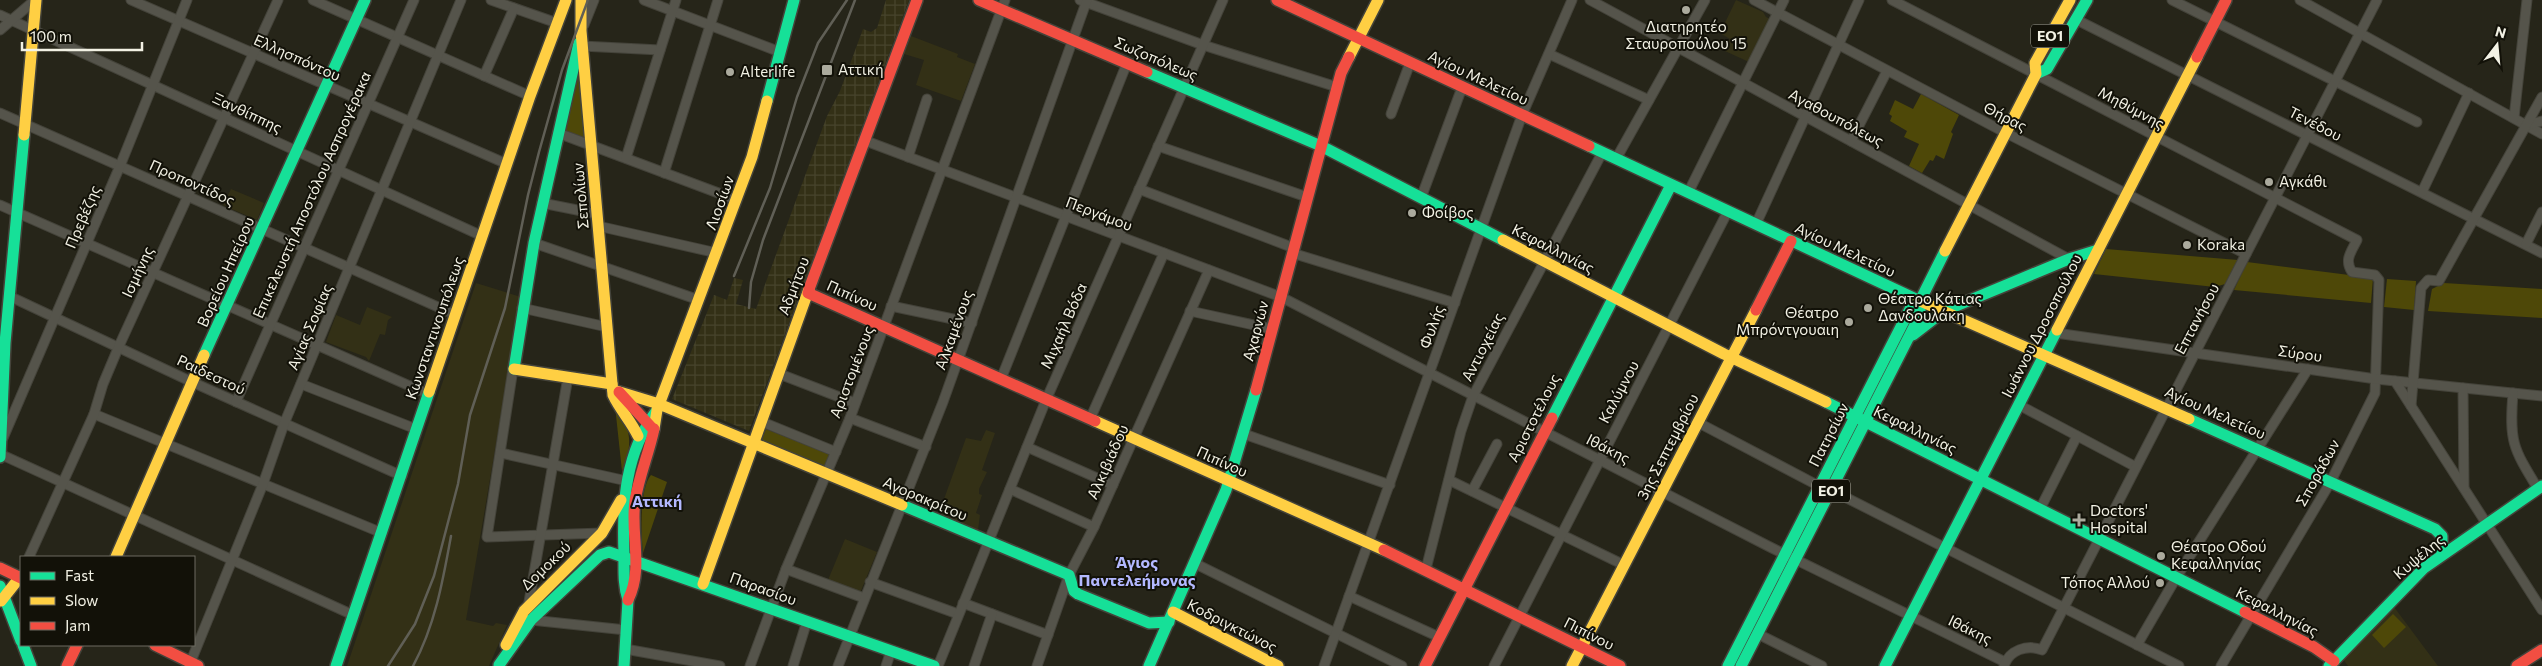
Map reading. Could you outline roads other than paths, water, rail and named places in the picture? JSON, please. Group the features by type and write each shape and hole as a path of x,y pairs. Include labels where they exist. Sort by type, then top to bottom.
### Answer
{"street":[{"path":"0,30 35,0"},
{"path":"35,0 34,31 9,296 0,452 62,483 353,615"},
{"name":"Ελλησπόντου","path":"132,0 507,164"},
{"name":"Πρεβέζης","path":"0,452 55,317 120,166 187,0"},
{"name":"Ισμήνης","path":"29,556 94,414 103,384 119,346 278,0"},
{"path":"313,0 530,96"},
{"name":"Βορείου Ηπείρου","path":"116,556 192,382 365,0"},
{"name":"Επικελευστή Αποστόλου Ασπρογέρακα","path":"236,402 414,0"},
{"name":"Αγίας Σοφίας","path":"192,665 263,484 284,424 461,0"},
{"path":"491,0 557,23"},
{"name":"Κωνσταντινουπόλεως","path":"336,666 530,96 566,0"},
{"name":"Σεπολίων","path":"581,0 582,46 607,326 615,389 617,404 630,419 638,436"},
{"path":"594,0 581,31 534,243 522,308 487,537 602,533"},
{"path":"644,0 780,52"},
{"path":"626,158 676,0"},
{"path":"664,173 718,0"},
{"name":"Λιοσίων","path":"628,600 634,591 635,505 655,430 658,407 737,200 760,129 794,0"},
{"name":"Αδμήτου","path":"702,584 778,373 917,0"},
{"name":"Σωζοπόλεως","path":"979,0 1003,5 1072,40 1321,146"},
{"name":"Μιχαήλ Βόδα","path":"936,666 1046,400 1222,0"},
{"name":"Αγίου Μελετίου","path":"1277,0 1920,301 2166,408 2435,529 2442,536 2442,554"},
{"name":"Αχαρνών","path":"1149,666 1229,482 1244,434 1337,87 1346,60 1378,0"},
{"name":"Φυλής","path":"1324,666 1522,115 1572,0"},
{"name":"Αγαθουπόλεως","path":"1590,0 2070,259"},
{"path":"1616,159 1705,0"},
{"name":"Θήρας","path":"1754,0 2006,133 2246,254"},
{"path":"1688,193 1784,0"},
{"path":"1756,224 1859,0"},
{"name":"Μηθύμνης","path":"1892,0 2357,240 2347,260 2347,266 2352,272 2375,275"},
{"name":"Πατησίων","path":"1728,666 1910,309 1920,301 1970,205 2036,74 2035,63 2070,0"},
{"name":"Πατησίων","path":"2036,74 2047,69 2087,0"},
{"path":"2172,0 2416,122"},
{"name":"Ιωάννου Δροσοπούλου","path":"1885,666 2226,0"},
{"path":"2300,0 2542,134"},
{"name":"Επτανήσου","path":"2004,664 2009,656 2021,648 2042,650 2377,0"},
{"path":"2514,118 2527,0"},
{"path":"1084,1 1203,45 1337,87"},
{"name":"Αλκαμένους","path":"838,666 848,636 903,506 959,360 1084,1"},
{"name":"Αριστομένους","path":"750,666 786,570 850,418 1003,5"},
{"path":"484,76 514,8"},
{"name":"Ξανθίππης","path":"0,15 482,236"},
{"name":"Τενέδου","path":"2076,19 2542,253"},
{"path":"582,46 660,50"},
{"path":"1549,54 1649,100"},
{"path":"1392,114 1410,63"},
{"path":"1001,379 1127,64"},
{"path":"1851,141 1887,71"},
{"path":"1421,198 1460,93 1465,88"},
{"path":"2422,192 2469,93"},
{"path":"2411,406 2421,288 2428,280 2439,280 2542,96"},
{"path":"908,157 927,99"},
{"name":"Προποντίδος","path":"0,113 456,315"},
{"path":"2526,125 2542,120"},
{"path":"558,133 737,200"},
{"name":"Περγάμου","path":"866,141 1280,297"},
{"path":"1158,146 1307,197"},
{"name":"Κεφαλληνίας","path":"1321,146 1669,326 1981,479 2314,647 2333,664"},
{"name":"Αντιοχείας","path":"1426,569 1461,431 1473,396 1602,153"},
{"name":"Αριστοτέλους","path":"1425,666 1671,185"},
{"path":"1140,189 1293,250 1456,303"},
{"path":"542,203 597,214"},
{"path":"0,205 428,394"},
{"name":"Καλύμνου","path":"1494,666 1728,211"},
{"path":"2526,244 2542,212"},
{"path":"598,226 717,253"},
{"name":"3ης Σεπτεμβρίου","path":"1572,666 1791,241"},
{"path":"534,243 699,300"},
{"path":"1903,348 1920,328 1944,311 2070,259 2098,250"},
{"path":"1090,419 1164,253"},
{"name":"Αλκιβιάδου","path":"1037,666 1069,575 1094,527 1209,270"},
{"name":"Σποράδων","path":"2221,666 2330,483 2375,393 2379,280 2375,275"},
{"name":"Πιπίνου","path":"808,293 1426,569 1620,666"},
{"name":"Ραιδεστού","path":"9,296 119,346 192,382 402,476"},
{"name":"Ιθάκης","path":"1280,297 2004,664"},
{"name":"Πατησίων","path":"1741,666 1920,315 1920,301"},
{"path":"891,306 972,323"},
{"path":"522,308 607,326"},
{"path":"1190,311 1272,329"},
{"name":"Σύρου","path":"2056,333 2376,379 2542,396"},
{"name":"Αγορακρίτου","path":"514,369 568,377 615,389 754,444 1069,575"},
{"path":"2137,645 2176,578 2308,369"},
{"path":"778,373 855,403"},
{"path":"529,602 568,377"},
{"path":"2395,381 2542,610"},
{"path":"301,384 416,429"},
{"path":"2463,388 2464,489"},
{"path":"615,389 655,430"},
{"path":"2513,393 2512,441 2517,456 2540,488"},
{"path":"2019,405 2136,467"},
{"name":"Λιοσίων","path":"624,666 628,600 625,591 624,496 638,436 658,407"},
{"path":"94,414 382,533"},
{"path":"850,418 926,447"},
{"path":"760,422 836,452"},
{"path":"1697,422 1819,486"},
{"path":"1244,434 1390,485"},
{"path":"2040,509 2077,436"},
{"path":"1472,491 1497,444"},
{"path":"1027,447 1113,485"},
{"path":"500,453 627,480"},
{"path":"1449,480 1624,566"},
{"name":"Κυψέλης","path":"2333,664 2410,582 2442,554 2540,488"},
{"path":"1010,489 1094,527"},
{"path":"1831,490 2179,666"},
{"name":"Δομοκού","path":"500,666 513,627 529,602 602,533 624,496"},
{"name":"Δομοκού","path":"500,666 531,620 600,555 609,552 624,556"},
{"name":"Παρασίου","path":"624,556 936,666"},
{"path":"1194,563 1402,666"},
{"path":"0,568 20,576"},
{"path":"786,570 864,598"},
{"path":"1069,575 1074,591 1078,594 1148,623 1171,617"},
{"path":"2,600 20,577"},
{"path":"533,580 545,587"},
{"path":"870,582 958,614"},
{"path":"0,586 2,600 20,639"},
{"path":"1349,596 1439,637"},
{"path":"963,603 1048,635"},
{"path":"974,666 992,614"},
{"name":"Κοδριγκτώνος","path":"1171,617 1278,666"},
{"path":"531,620 626,630"},
{"path":"793,666 807,621"},
{"path":"1758,634 1822,666"},
{"path":"23,646 31,666"},
{"path":"67,666 77,646"},
{"path":"158,646 192,665"},
{"path":"625,649 720,666"},
{"path":"2517,666 2542,650"},
{"path":"886,666 892,651"}],"railway":[{"path":"388,666 415,624 434,576 458,484 470,415 505,308 528,195 539,152 562,70 588,0"},
{"path":"734,276 770,188 797,97 818,43 847,0"},
{"path":"749,308 751,282 763,240 855,0"},
{"path":"413,666 433,619 451,536"}],"place":[{"name":"Διατηρητέο Σταυροπούλου 15","path":"1686,10"},
{"name":"Αττική","path":"827,70"},
{"name":"Alterlife","path":"730,72"},
{"name":"Αγκάθι","path":"2269,182"},
{"name":"Φοίβος","path":"1412,213"},
{"name":"Koraka","path":"2187,245"},
{"name":"Θέατρο Κάτιας Δανδουλάκη","path":"1868,308"},
{"name":"Θέατρο Μπρόντγουαιη","path":"1849,322"},
{"name":"Doctors' Hospital","path":"2079,520"},
{"name":"Θέατρο Οδού Κεφαλληνίας","path":"2161,556"},
{"name":"Τόπος Αλλού","path":"2160,583"}],"district":[{"name":"Αττική","path":"657,501"},
{"name":"Άγιος Παντελεήμονας","path":"1137,571"}]}
